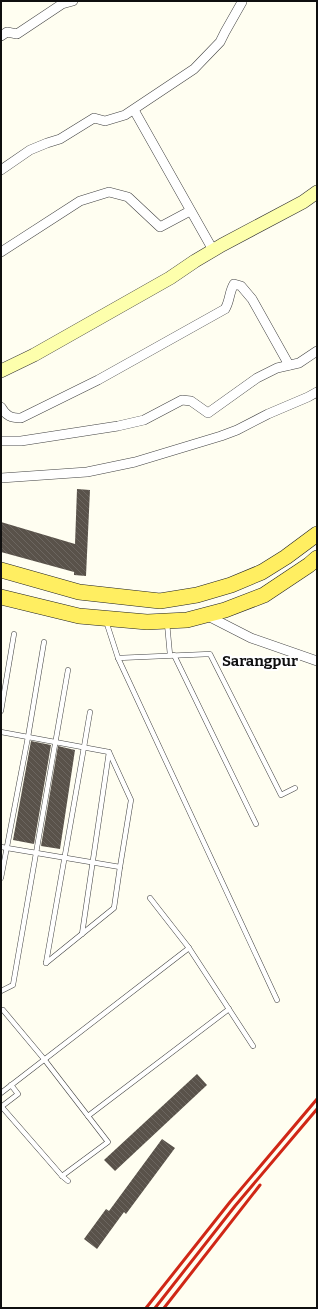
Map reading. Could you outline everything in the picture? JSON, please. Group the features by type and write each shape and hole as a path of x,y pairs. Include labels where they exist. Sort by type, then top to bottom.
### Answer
{"main road":[{"path":"1,570 79,592 160,601 204,593 230,585 262,572 286,557 317,534"},
{"path":"1,597 79,616 147,622 187,620 225,610 264,595 317,558"}],"street":[{"path":"1,36 7,32 17,34 62,4 73,1"},
{"path":"1,170 30,150 60,139 94,118 105,121 125,115 194,69 220,42 243,2"},
{"path":"134,110 213,250"},
{"path":"1,252 80,201 109,192 128,197 160,227 190,210"},
{"path":"1,371 163,282 213,250 303,202 317,192"},
{"path":"1,407 7,415 13,418 21,418 98,380 225,309 229,302 230,290 234,284 241,286 252,299 289,365"},
{"path":"1,441 21,441 118,426 144,420 182,400 191,402 208,413 257,378 277,368 299,363 317,351"},
{"path":"1,478 87,472 135,462 237,430 317,392"},
{"path":"206,615 251,638 317,661"}],"lane":[{"path":"105,618 118,658 277,1000"},
{"path":"167,621 172,655 256,824"},
{"path":"1,711 14,634"},
{"path":"1,878 28,737 44,642"},
{"path":"118,658 210,654 281,795 295,788"},
{"path":"1,991 13,985 68,670"},
{"path":"90,712 46,963 114,908 132,800 109,752"},
{"path":"1,732 109,752"},
{"path":"82,934 109,752"},
{"path":"1,847 120,867"},
{"path":"150,898 189,948 253,1046"},
{"path":"1,1093 189,948"},
{"path":"88,1116 229,1009"},
{"path":"3,1010 44,1059 108,1142 62,1176"},
{"path":"11,1085 18,1094 1,1107 68,1181"}],"building":[{"path":"77,489 90,490 86,576 74,575 74,572 1,552 1,522 75,544"},
{"path":"31,741 51,745 34,844 13,840"},
{"path":"58,746 75,750 60,849 41,846"},
{"path":"197,1074 207,1085 115,1171 104,1160"},
{"path":"162,1139 175,1148 126,1214 124,1212 97,1249 84,1239 106,1209 109,1211"}],"railway":[{"path":"146,1308 230,1202 317,1099"},
{"path":"155,1308 235,1206 317,1109"},
{"path":"164,1308 260,1185"}],"district":[{"name":"Sarangpur","path":"260,661"}]}
